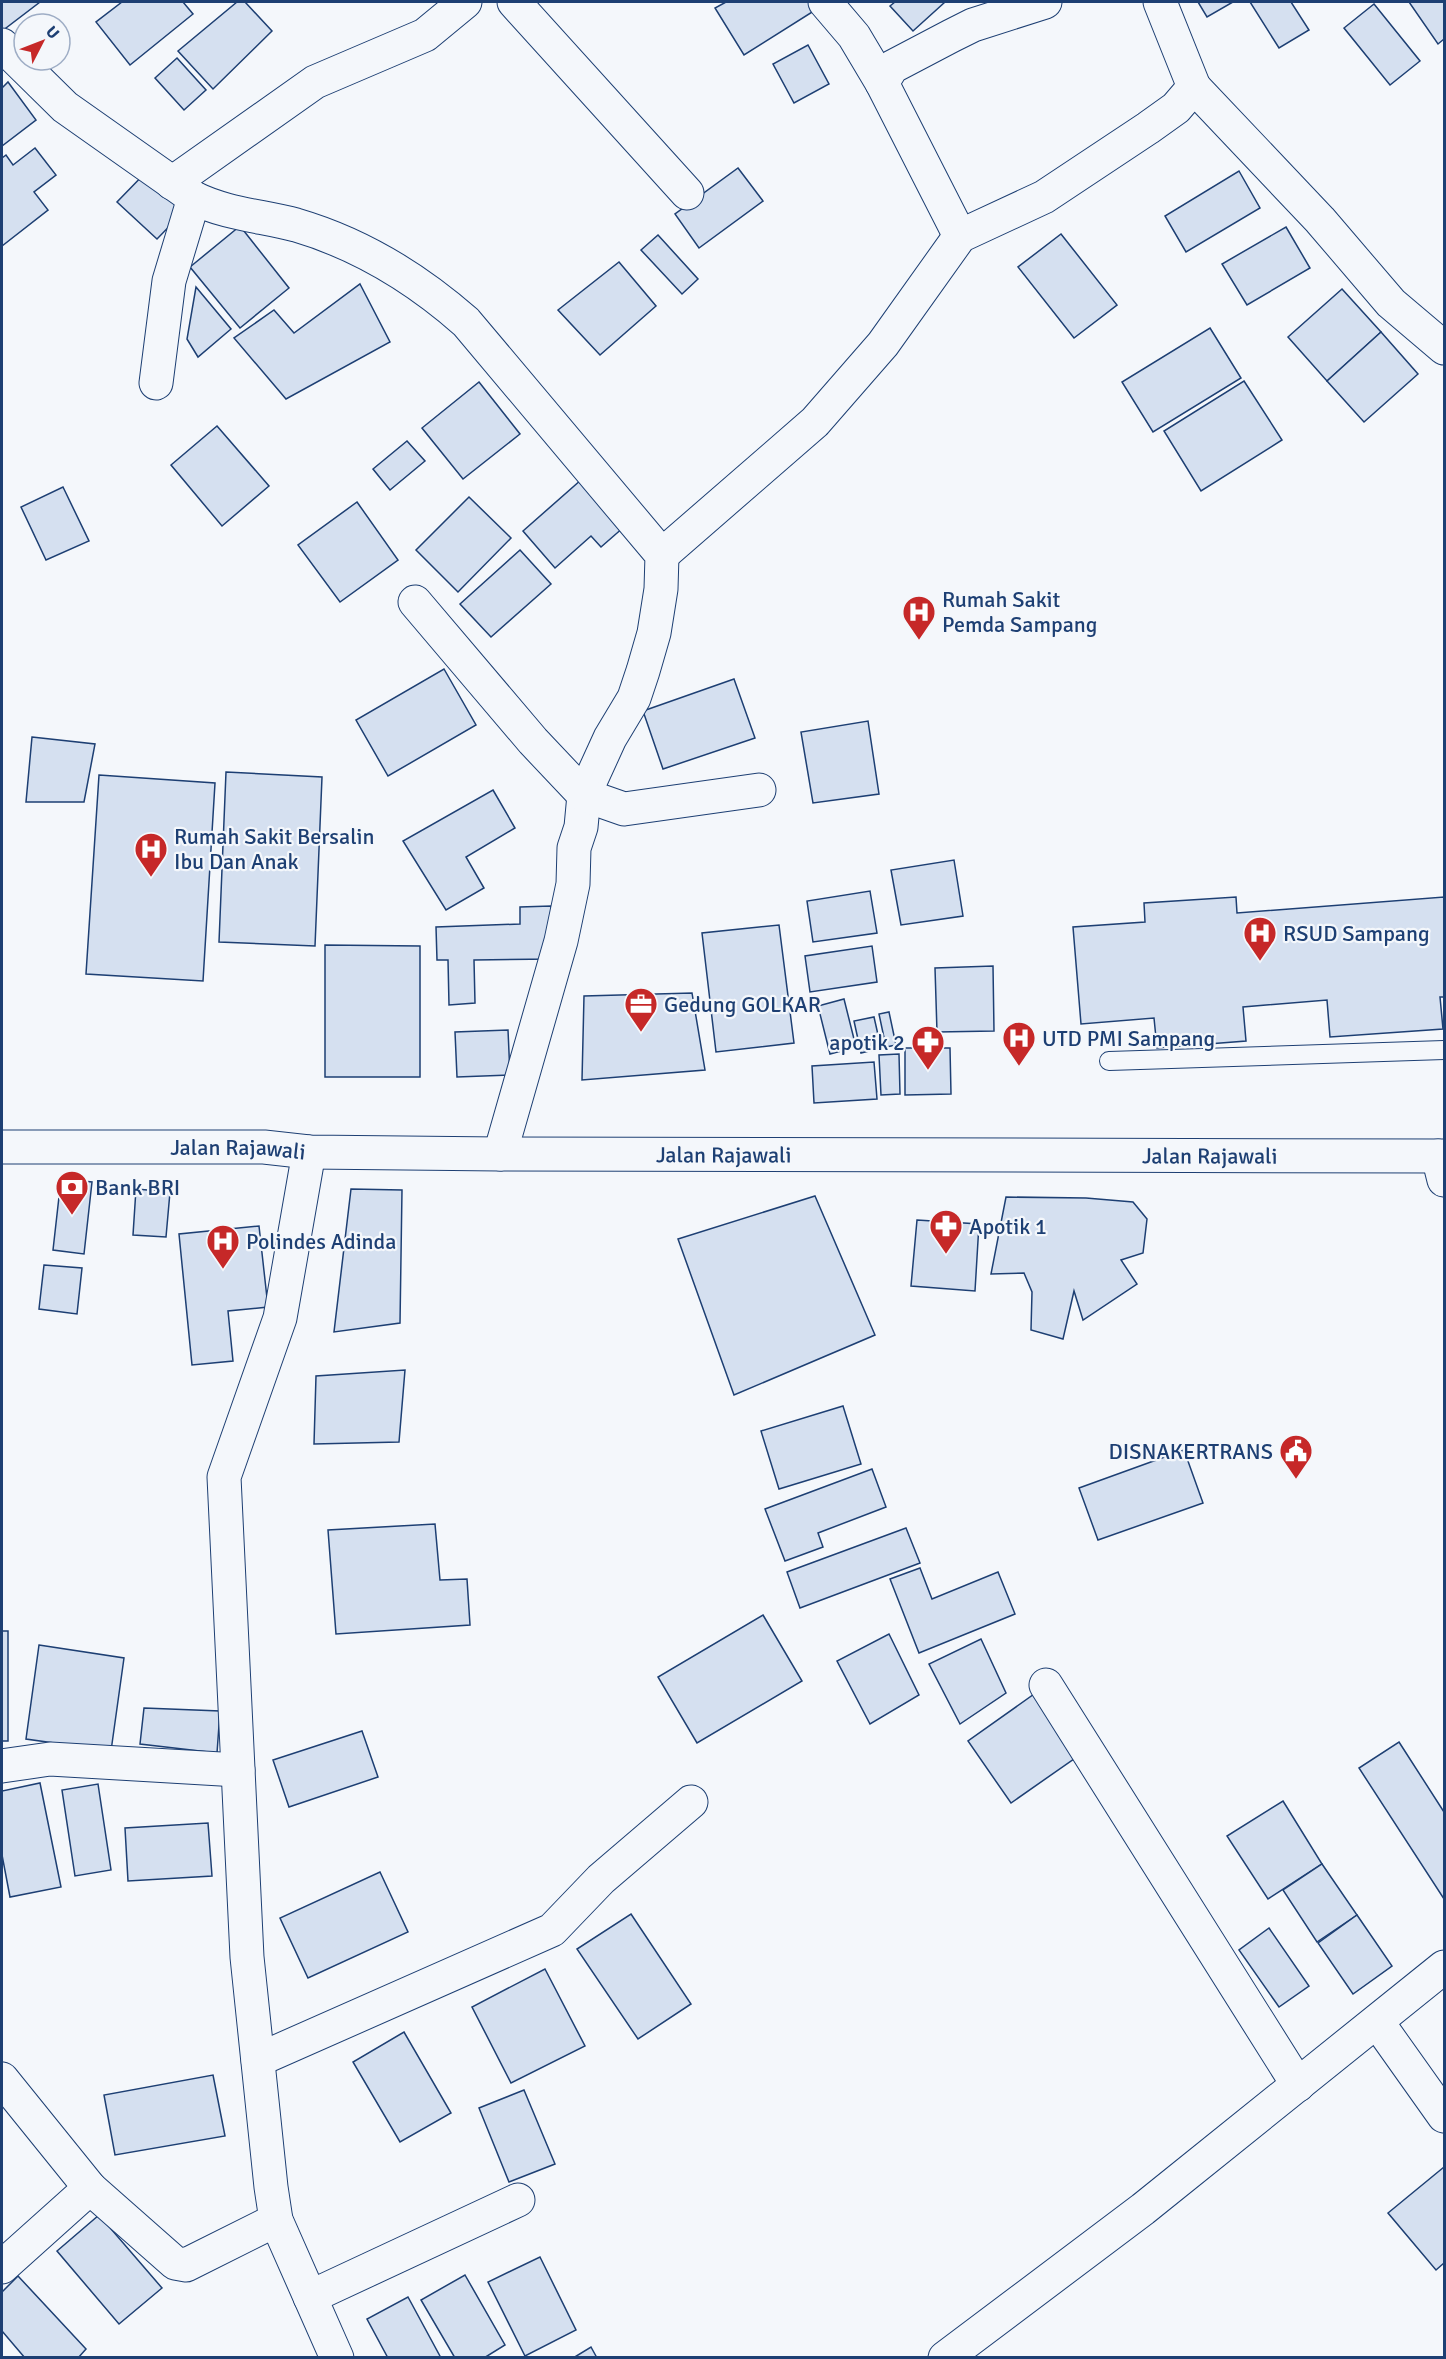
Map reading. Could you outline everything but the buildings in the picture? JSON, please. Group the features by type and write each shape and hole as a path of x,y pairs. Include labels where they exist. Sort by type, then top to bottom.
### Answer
{"street":[{"path":"156,383 183,190 315,82 425,35 465,2"},
{"path":"514,2 687,193"},
{"path":"825,2 854,36 882,83 960,236"},
{"path":"882,83 892,67 951,36 973,26 1045,2"},
{"path":"1160,2 1194,87 1320,220 1391,303 1444,348"},
{"path":"2,45 65,107 183,190 213,208 264,217 311,230 374,255 435,295 466,322 662,555 661,589 654,633 644,671 634,698 610,738 584,795 581,826 574,848 573,884 561,941 500,1154"},
{"path":"662,555 815,422 883,344 960,236 1044,197 1176,108 1194,87"},
{"path":"415,602 533,741 584,795 624,809 759,790"},
{"name":"Jalan Rajawali","path":"2,1147 264,1147 309,1152 1442,1164"},
{"path":"309,1152 280,1318 224,1477 248,1957 276,2220 337,2358"},
{"path":"1046,1685 1298,2085"},
{"path":"2,1766 50,1759 238,1770"},
{"path":"258,2060 552,1930 601,1879 691,1802"},
{"path":"945,2358 1143,2209 1378,2023 1444,1967"},
{"path":"1378,2023 1444,2116"},
{"path":"2,2079 90,2188 175,2263 186,2265 276,2220"},
{"path":"2,2267 90,2188"},
{"path":"310,2297 518,2200"}],"lane":[{"path":"1109,1061 1444,1050"}],"place":[{"name":"Rumah Sakit Pemda Sampang","path":"919,641"},
{"name":"Rumah Sakit Bersalin Ibu Dan Anak","path":"151,878"},
{"name":"RSUD Sampang","path":"1260,962"},
{"name":"Gedung GOLKAR","path":"641,1033"},
{"name":"UTD PMI Sampang","path":"1019,1067"},
{"name":"apotik 2","path":"928,1071"},
{"name":"Bank BRI","path":"72,1216"},
{"name":"Apotik 1","path":"946,1255"},
{"name":"Polindes Adinda","path":"223,1270"},
{"name":"DISNAKERTRANS","path":"1296,1480"}]}
